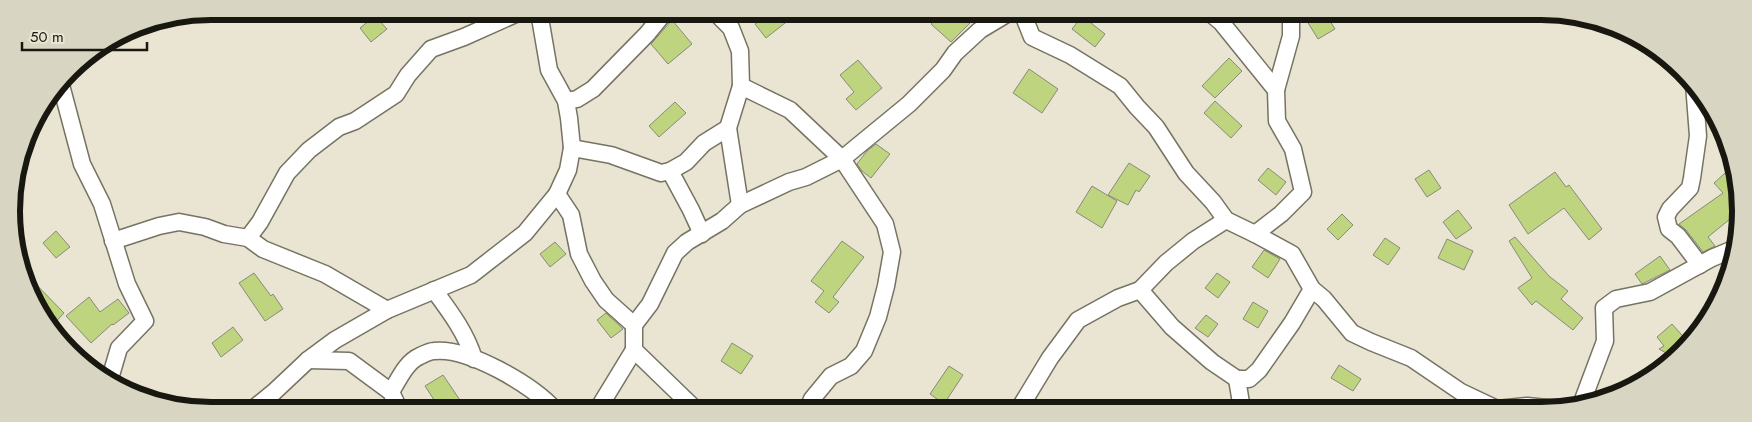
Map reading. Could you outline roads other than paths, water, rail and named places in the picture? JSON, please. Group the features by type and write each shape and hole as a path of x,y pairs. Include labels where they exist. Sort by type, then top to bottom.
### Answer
{"street":[{"path":"248,238 260,222 287,173 309,150 339,127 355,121 396,94 408,75 430,49 464,37 502,20"},
{"path":"262,402 308,360 335,340 387,310 471,275 525,233 557,194 568,170 572,148 566,101 550,70 541,20"},
{"path":"566,101 577,99 593,89 658,20"},
{"path":"723,20 731,28 740,51 741,86 728,128 740,205"},
{"path":"602,402 634,350 634,325 650,304 675,253 687,242 722,221 740,205 842,159 909,104 943,70 955,52 967,41 997,20"},
{"path":"1025,20 1032,36 1070,55 1120,86 1156,127 1186,173 1213,202 1226,220 1292,254 1312,289 1324,299 1352,332 1411,358 1461,392 1482,402"},
{"path":"1219,20 1276,90"},
{"path":"1255,234 1281,214 1303,192 1293,149 1277,121 1276,90 1291,36 1291,20"},
{"path":"741,86 790,110 842,159 884,224 892,252 878,316 864,351 851,366 831,376 811,402"},
{"path":"62,91 82,164 102,204 127,284 145,321 119,348 111,374"},
{"path":"1695,98 1698,136 1690,188 1670,209 1666,217 1669,229 1678,236 1700,265"},
{"path":"572,148 611,155 661,172 670,171 686,162 704,143 728,128"},
{"path":"670,171 702,234"},
{"path":"557,194 571,215 579,254 593,282 606,300 634,325"},
{"path":"1023,402 1050,358 1078,320 1118,298 1140,290 1192,240 1226,220"},
{"path":"113,241 179,222 205,227 224,234 248,238 262,249 325,274 387,310"},
{"path":"1584,396 1605,341 1604,308 1616,299 1650,292 1727,252"},
{"path":"1140,290 1172,327 1212,362 1236,379 1249,379 1259,370 1292,323 1312,289"},
{"path":"434,290 458,322 470,344 474,359"},
{"path":"391,392 405,368 418,356 434,350 453,352 506,372 548,402"},
{"path":"634,350 688,402"},
{"path":"308,360 349,361 391,392 395,402"},
{"path":"1236,379 1241,402"}]}
